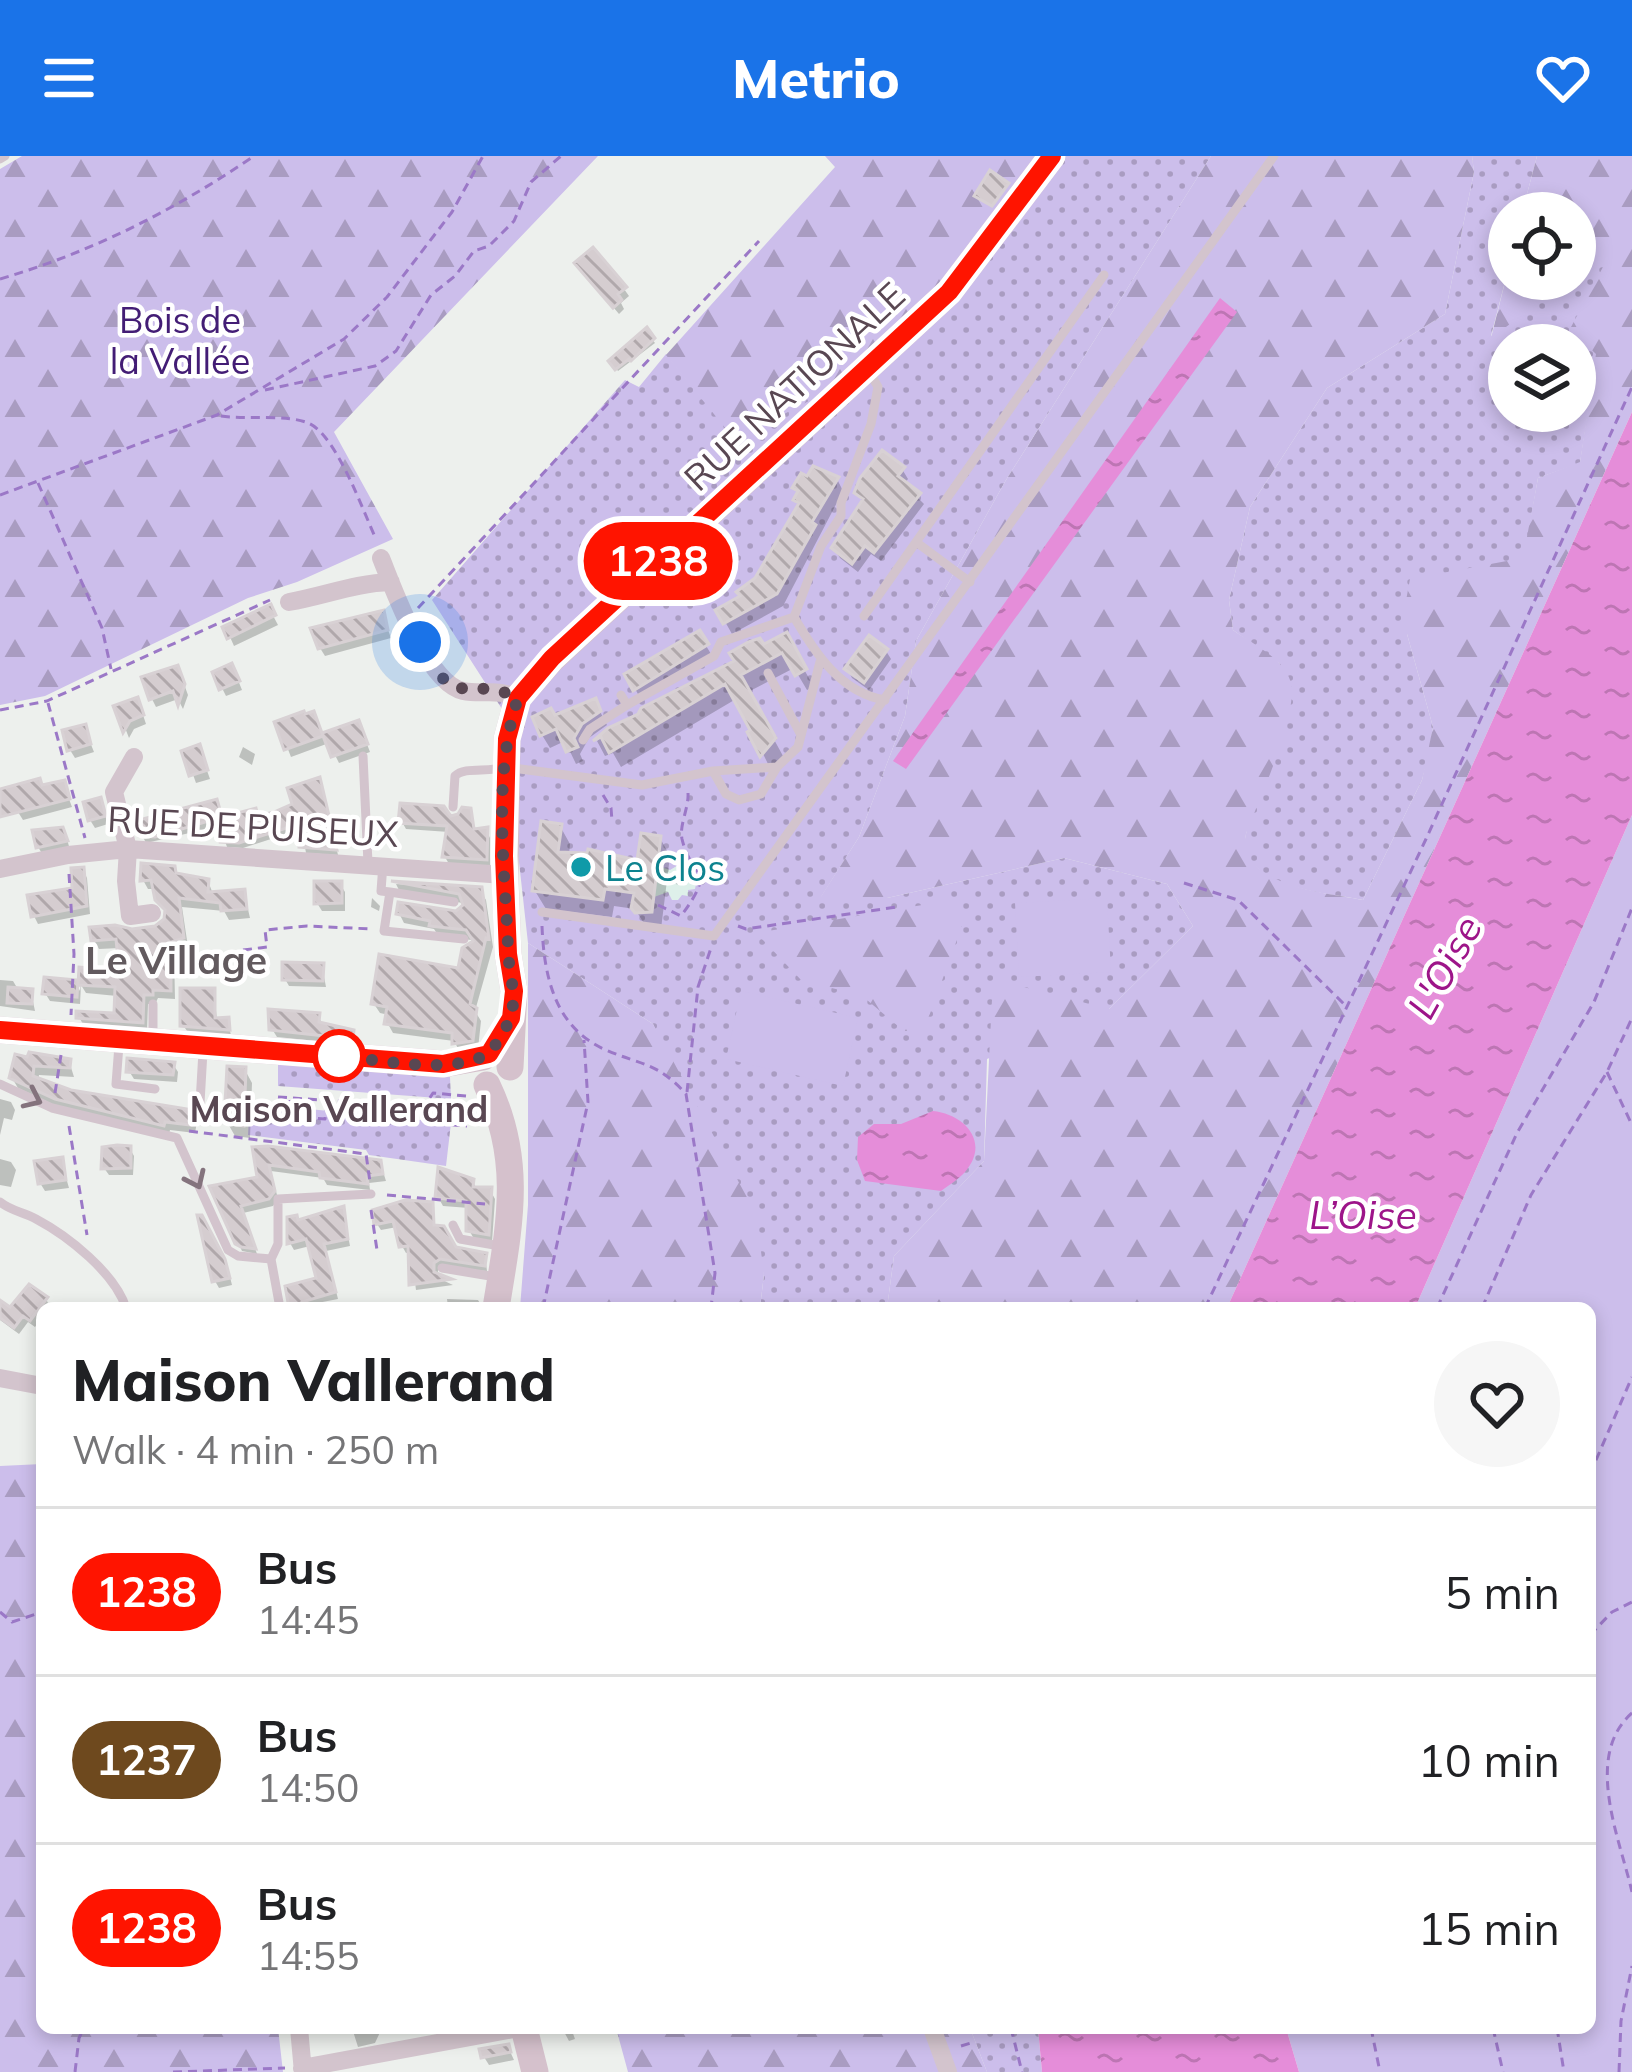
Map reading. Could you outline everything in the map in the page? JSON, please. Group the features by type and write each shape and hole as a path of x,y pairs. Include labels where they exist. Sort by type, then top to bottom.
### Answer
{"street":[{"name":"RUE NATIONALE","path":"490,1074 511,1018 514,991 500,955 505,766 518,698 552,658 949,292 1052,156"},
{"path":"382,558 434,671 464,692 494,689 518,698"},
{"path":"289,602 321,597 362,582 391,582"},
{"path":"134,757 114,792 128,848 130,916 152,914"},
{"name":"RUE DE PUISEUX","path":"0,869 128,848 505,874"},
{"path":"0,1030 443,1064 490,1074 516,1094 509,1143 513,1187 497,1302"},
{"path":"0,1378 36,1385"},
{"path":"300,2034 303,2070 491,2034"},
{"path":"524,2034 535,2072"},
{"path":"934,2034 948,2072"}],"lane":[{"path":"542,912 714,937 1274,156"},
{"path":"864,616 1104,275"},
{"path":"794,617 821,546 841,516 841,503 871,424 878,387 867,369"},
{"path":"916,542 970,582"},
{"path":"794,617 820,662 870,698 886,700"},
{"path":"584,740 590,729 713,656 721,642 794,617"},
{"path":"712,629 721,642"},
{"path":"713,771 726,794 739,800 761,794 777,767 798,747 820,662"},
{"path":"768,673 801,735"},
{"path":"621,694 627,705"},
{"path":"362,755 380,890 454,902"},
{"path":"453,807 455,776 460,771 487,773 505,766 642,785 713,771 777,767"},
{"path":"390,892 384,931 464,939"},
{"path":"153,1004 153,1042"},
{"path":"119,1040 116,1084 154,1089"},
{"path":"200,1102 203,1046"},
{"path":"0,1084 67,1112 177,1138 228,1250 238,1256 271,1259"},
{"path":"279,1302 271,1259 278,1244 278,1199 370,1194"},
{"path":"2,1207 34,1218 91,1260 124,1302"},
{"path":"453,1226 460,1239 505,1246"},
{"path":"442,1268 501,1278"}],"path":[{"path":"0,279 140,226 199,194 254,156"},
{"path":"0,495 217,415 344,339 387,296 452,212 483,156"},
{"path":"259,392 375,366 396,351 431,295 455,276 474,251 488,246 514,221 531,182 561,156"},
{"path":"406,614 423,605 759,241"},
{"path":"1208,1302 1632,387"},
{"path":"217,415 306,421 321,430 382,558"},
{"path":"37,482 102,628 112,671"},
{"path":"0,710 47,701 260,603 276,598 289,602"},
{"path":"47,701 89,851"},
{"path":"658,905 681,916 699,890 699,868 680,833 689,795 684,780"},
{"path":"56,1083 67,1036 74,955 68,855"},
{"path":"1184,883 1238,900 1347,1006"},
{"path":"724,922 746,929 897,907"},
{"path":"1440,1302 1517,1133 1594,1002 1632,908"},
{"path":"542,912 544,968 565,1017 584,1038 667,1072 686,1094"},
{"path":"243,950 268,947 265,930 308,926 384,931"},
{"path":"713,1302 715,1273 686,1094 698,987 714,937"},
{"path":"1485,1302 1531,1195 1607,1072 1632,1018"},
{"path":"543,1302 588,1102 584,1038"},
{"path":"1607,1072 1632,1124"},
{"path":"467,1126 427,1123 426,1099 490,1074"},
{"path":"278,1097 424,1107"},
{"path":"289,1098 289,1116 308,1118 326,1119 327,1101"},
{"path":"380,1124 381,1105"},
{"path":"67,1112 91,1260"},
{"path":"177,1138 187,1131 366,1154 377,1250"},
{"path":"370,1194 510,1206"},
{"path":"1596,1460 1632,1377"},
{"path":"1596,1629 1632,1601"},
{"path":"0,1612 12,1622 36,1614"},
{"path":"1632,1713 1617,1732 1608,1767 1615,1823 1632,1892"},
{"path":"1619,2072 1621,2021 1632,1966"},
{"path":"75,2072 81,2034"},
{"path":"1012,2034 1022,2072"},
{"path":"1371,2034 1380,2072"},
{"path":"1494,2034 1503,2072"},
{"path":"1557,2034 1564,2072"},
{"path":"961,2046 974,2042"},
{"path":"173,2072 303,2070"}],"green space":[{"name":"Bois de la Vallée","path":"22,156 598,156 334,432 393,539 297,582 248,598 45,696 0,705 0,169"},
{"path":"825,156 1035,156 944,278 822,394 735,440 666,355 835,167"},
{"path":"1035,156 1211,156 1006,480 916,641 905,716 859,837 821,897 887,898 1064,858 1167,884 1193,926 1109,1009 987,1059 984,1161 894,1256 888,1302 761,1302 764,1274 653,1024 528,943 502,709 432,600 625,380 639,387 666,354 736,440"},
{"path":"1211,156 1472,156 1474,172 1445,314 1327,388 1250,507 1229,600 1233,630 1281,665 1292,694 1284,734 1246,834 1247,851 1256,865 1288,884 1363,900 1422,780 1433,727 1407,634 1410,579 1523,558 1538,478 1580,462 1584,432 1596,432 1596,324 1573,324 1585,300 1596,300 1596,280 1612,250 1596,261 1596,192 1528,192 1537,156 1632,156 1632,412 1230,1302 888,1302 894,1256 984,1161 993,979 1109,1009 1193,926 1167,884 1064,858 887,898 820,898 859,837 905,716 916,641 1006,480"},
{"path":"1472,156 1537,156 1528,192 1488,192 1488,300 1500,300 1494,324 1488,324 1488,432 1585,432 1580,463 1538,478 1524,558 1407,634 1433,727 1422,780 1363,900 1313,891 1265,874 1243,849 1280,664 1233,630 1229,600 1250,507 1327,388 1445,314 1474,172"},
{"path":"1614,247 1596,361 1596,324 1508,324 1541,300 1596,300 1596,260"},
{"path":"1500,300 1543,300 1510,324 1494,324"},
{"path":"1632,815 1632,2072 1299,2072 1288,2034 1596,2034 1596,1302 1418,1302"},
{"path":"1107,898 1111,972 1019,977 1015,903"},
{"path":"952,900 962,926 924,1030 904,1031 861,995 802,981 760,937 762,932"},
{"path":"528,943 653,1024 756,1214 764,1274 761,1302 520,1302 528,1205"},
{"path":"741,991 858,1018 843,1086 726,1059"},
{"path":"278,1063 450,1077 451,1099 278,1086"},
{"path":"278,1106 451,1123 446,1166 248,1135 249,1117 276,1119"},
{"path":"36,1464 36,2034 279,2034 283,2072 0,2072 0,1466"},
{"path":"618,2034 972,2034 987,2072 628,2072"},
{"path":"972,2034 1039,2034 1042,2072 987,2072"}],"sand":[{"path":"680,864 689,877 697,879 695,889 678,900 672,900 668,892 654,897 658,866 670,870"}],"water":[{"path":"1220,298 1237,312 906,769 893,761"},
{"name":"L’Oise","path":"1632,412 1632,815 1418,1302 1230,1302"},
{"path":"933,1111 955,1118 970,1131 975,1150 963,1175 941,1191 865,1181 857,1160 858,1137 874,1124 901,1124"},
{"path":"1039,2034 1288,2034 1299,2072 1042,2072"}],"building":[{"path":"990,170 1009,183 992,206 974,196"},
{"path":"593,247 627,287 618,294 622,300 613,308 574,263"},
{"path":"647,327 655,338 615,370 608,361"},
{"path":"882,450 905,467 898,476 921,493 874,553 865,546 852,564 831,548 863,499 854,493 860,478"},
{"path":"813,466 839,477 777,594 723,624 715,610 740,596 736,592 755,578 799,503 793,500 798,491 792,488 801,473 807,476"},
{"path":"710,552 720,563 705,578 694,566"},
{"path":"271,604 276,615 227,639 222,627"},
{"path":"384,610 388,630 318,649 310,628"},
{"path":"700,630 709,644 633,691 624,674"},
{"path":"787,632 807,669 795,676 782,653 741,675 776,738 760,757 725,684 609,753 601,737 593,741 641,708 734,661 729,653 748,642 760,638 764,644"},
{"path":"869,635 888,649 864,683 844,669"},
{"path":"232,663 240,681 219,690 212,672"},
{"path":"178,665 185,684 178,706 173,691 149,700 141,677"},
{"path":"138,697 144,715 130,721 123,733 113,706"},
{"path":"596,698 601,711 582,724 574,738 578,747 566,752 556,729 540,736 532,717 551,708 555,715"},
{"path":"314,711 322,733 359,720 368,744 331,757 323,736 284,750 274,722"},
{"path":"86,724 91,744 67,751 62,730"},
{"path":"200,744 208,770 189,776 181,751"},
{"path":"320,777 337,850 299,847 299,824 239,843 220,842 215,819 256,808 258,816 274,812 292,804 287,788"},
{"path":"40,778 42,785 65,780 70,799 0,817 0,789"},
{"path":"101,797 106,816 88,821 83,802"},
{"path":"217,799 222,817 155,837 139,836 135,821"},
{"path":"400,803 444,806 451,816 462,807 471,808 474,829 488,827 487,860 442,857 447,826 398,823"},
{"name":"Le Clos","path":"541,821 562,824 558,852 587,853 588,849 637,860 641,833 661,836 652,912 635,913 631,908 634,893 605,889 603,900 532,891"},
{"path":"63,827 68,841 36,848 32,830"},
{"path":"141,863 175,866 176,873 209,879 208,892 245,889 247,909 221,911 220,903 179,898 184,938 171,942 171,991 153,990 153,995 144,995 143,1023 76,1018 76,1011 114,1013 115,987 78,985 79,967 119,970 116,939 91,941 89,927 132,929 155,926 164,919 165,910 155,900 151,880 140,881"},
{"path":"84,867 87,906 31,917 27,895 72,888 71,868"},
{"path":"314,881 342,881 342,903 314,904"},
{"path":"391,881 482,887 489,939 470,1004 477,1008 473,1041 452,1044 452,1033 384,1024 387,1007 371,1004 379,954 458,968 462,948 473,941 466,930 429,926 430,921 396,914 398,902 456,911 463,905 459,894"},
{"path":"282,962 324,963 323,981 282,980"},
{"path":"44,977 78,980 77,997 42,994"},
{"path":"8,987 33,989 32,1004 7,1003"},
{"path":"180,988 215,988 215,1018 229,1017 230,1030 180,1026"},
{"path":"268,1009 320,1013 319,1022 354,1030 353,1039 269,1030"},
{"path":"29,1052 71,1059 70,1068 34,1066 33,1076 71,1090 193,1110 191,1125 165,1122 164,1126 55,1099 9,1078 15,1054 27,1057"},
{"path":"127,1058 175,1062 173,1075 126,1072"},
{"path":"227,1066 246,1067 244,1126 224,1123"},
{"path":"131,1146 131,1168 101,1169 102,1147"},
{"path":"252,1147 381,1160 383,1174 367,1176 368,1184 269,1165 275,1191 269,1199 241,1206 256,1249 241,1247 235,1244 209,1186 257,1177"},
{"path":"63,1157 66,1180 38,1184 34,1161"},
{"path":"438,1167 474,1179 473,1187 492,1187 489,1235 466,1231 466,1201 435,1198"},
{"path":"405,1200 433,1202 434,1225 444,1226 456,1247 487,1253 485,1266 440,1259 434,1263 434,1272 452,1279 409,1285 408,1246 399,1247 393,1221 374,1225 372,1210"},
{"path":"344,1206 348,1239 324,1244 336,1292 288,1302 285,1286 316,1278 306,1239 287,1244 287,1217 297,1215 298,1220"},
{"path":"197,1215 202,1215 230,1278 212,1282"},
{"path":"29,1284 48,1297 36,1302 30,1321 23,1316 14,1328 0,1318 0,1300 10,1307"},
{"path":"509,2044 511,2052 481,2058 479,2049"}],"bus line":[{"name":"1238","path":"0,1030 443,1064 489,1054 511,1018 514,991 508,954 504,783 507,739 518,698 552,658 949,292 1052,156"}],"place":[{"name":"Le Clos","path":"581,867"},
{"name":"Maison Vallerand","path":"339,1056"}],"district":[{"name":"Le Village","path":"176,959"}],"route":[{"path":"339,1056 334,1056 443,1064 483,1057 511,1018 514,991 508,954 504,783 507,739 518,698 494,689 464,692 452,686 434,671 420,642"}],"water label":[{"name":"L'Oise","path":"1444,967"}]}
